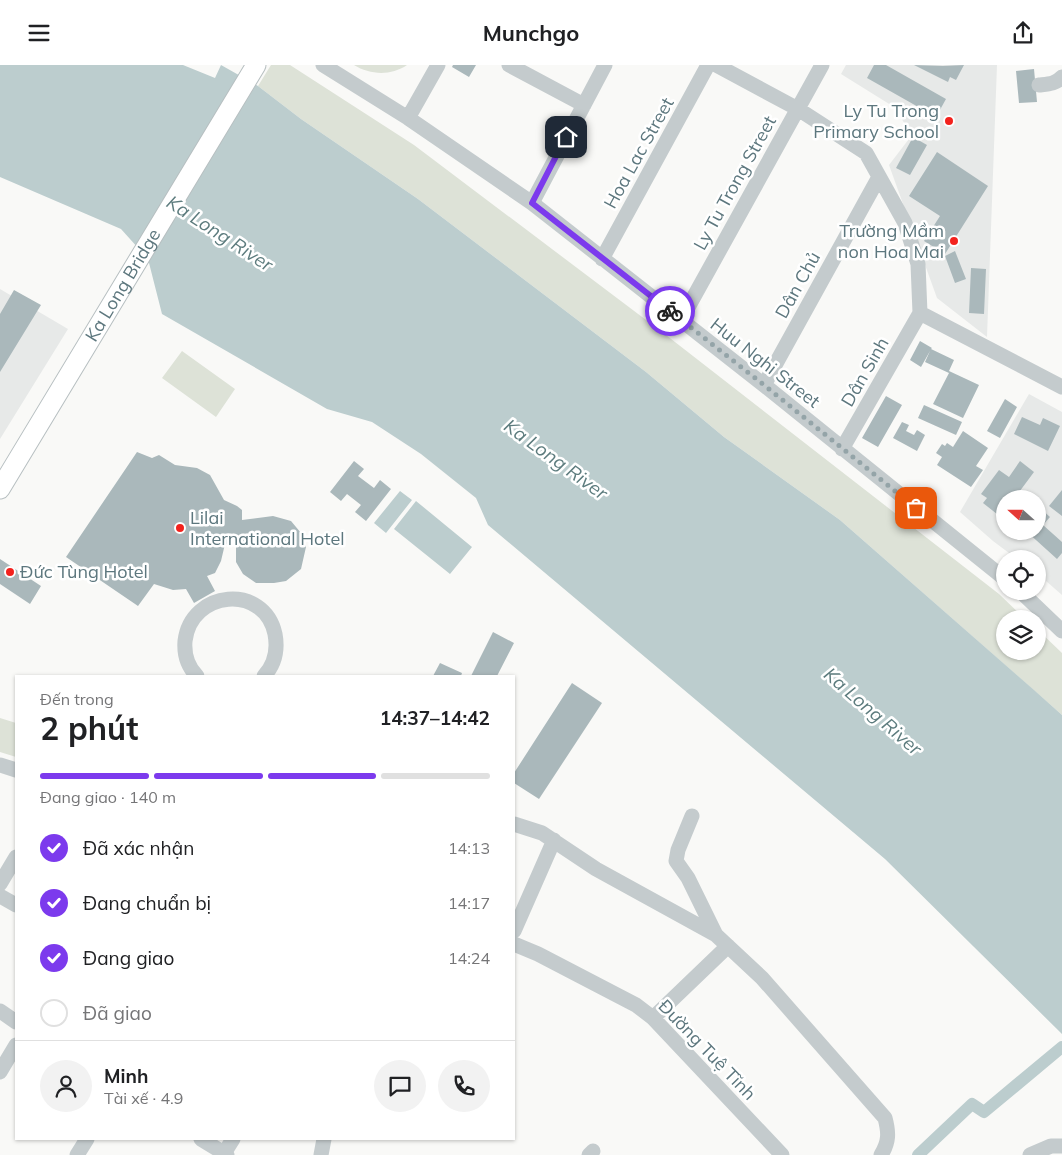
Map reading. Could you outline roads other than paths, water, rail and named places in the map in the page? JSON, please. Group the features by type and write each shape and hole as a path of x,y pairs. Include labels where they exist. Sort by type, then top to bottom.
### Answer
{"main road":[{"name":"Ka Long Bridge","path":"0,489 256,65"}],"street":[{"name":"Huu Nghi Street","path":"323,65 408,118 532,203 764,385 996,572"},
{"path":"408,118 438,65"},
{"path":"509,65 584,105"},
{"path":"532,203 605,65"},
{"name":"Hoa Lac Street","path":"602,259 708,65"},
{"path":"716,65 798,109 866,153 905,223 918,264 920,313 1062,387"},
{"name":"Ly Tu Trong Street","path":"681,320 822,65"},
{"path":"1039,85 1051,84 1059,81 1062,77"},
{"name":"Dân Chủ","path":"764,385 879,177"},
{"name":"Dân Sinh","path":"842,449 920,313"},
{"path":"196,675 188,662 184,648 186,633 192,619 202,608 215,601 230,598 244,600 256,606 267,616 274,628 277,642 275,656 270,669 265,675"},
{"path":"1029,600 1062,631"},
{"path":"0,765 15,770"},
{"path":"692,816 678,850 676,861 688,878 716,935"},
{"path":"515,823 542,833 596,869 716,935 762,978 885,1118 889,1134 887,1146 881,1155"},
{"path":"515,929 554,840"},
{"path":"0,884 15,859"},
{"path":"0,896 15,904"},
{"name":"Đường Tuệ Tĩnh","path":"515,945 538,954 636,1005 653,1018 777,1153"},
{"path":"653,1018 728,946"},
{"path":"0,1011 15,1020"},
{"path":"0,1072 15,1047"},
{"path":"77,1155 86,1140"},
{"path":"203,1140 225,1154 232,1140"},
{"path":"322,1155 324,1140"},
{"path":"1030,1155 1051,1146 1062,1146"}],"water":[{"name":"Ka Long River","path":"0,65 183,65 215,78 221,65 258,86 301,119 418,199 646,372 724,437 840,520 996,657 996,660 999,660 1062,715 1062,1034 885,859 488,525 476,498 421,454 372,422 327,409 162,314 148,259 121,229 0,177"},
{"path":"400,491 412,500 386,533 374,523"},
{"path":"416,501 472,547 450,574 394,529"}],"waterway":[{"path":"918,1155 972,1104 984,1112 1062,1047"}],"place":[{"name":"Ly Tu Trong Primary School","path":"949,121"},
{"name":"Trường Mầm non Hoa Mai","path":"954,241"},
{"name":"Lilai International Hotel","path":"180,528"},
{"name":"Đức Tùng Hotel","path":"10,572"}]}
